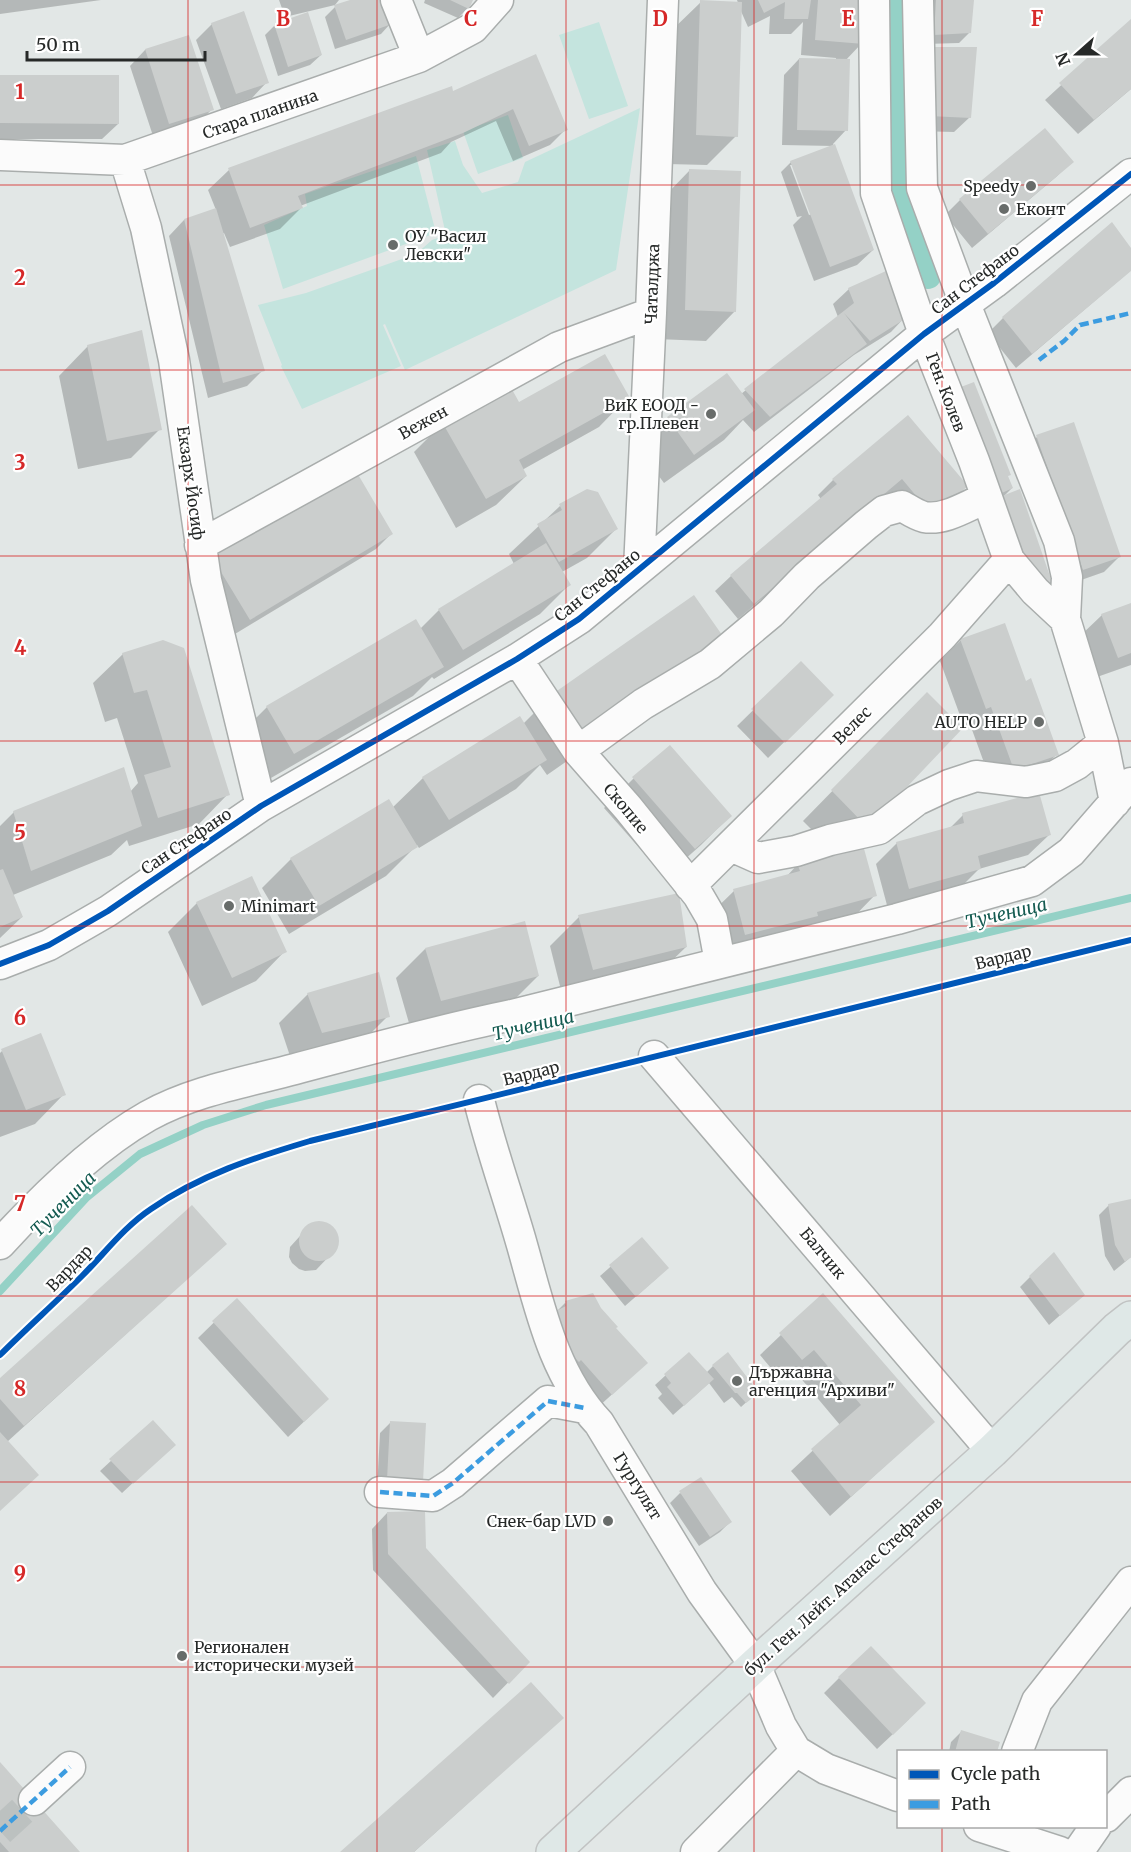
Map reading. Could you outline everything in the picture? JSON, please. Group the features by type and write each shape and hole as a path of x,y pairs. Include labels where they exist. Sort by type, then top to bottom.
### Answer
{"main road":[{"name":"бул. Ген. Лейт. Атанас Стефанов","path":"553,1852 754,1665 992,1451 1116,1329 1131,1318"}],"street":[{"name":"Стара планина","path":"0,155 125,160 419,57 473,27 498,0"},
{"name":"Чаталджа","path":"639,569 663,0"},
{"name":"Ген. Колев","path":"874,0 876,193 924,334 1009,560 1035,591 1065,619"},
{"name":"Ген. Колев","path":"918,0 922,188 965,304 1059,541 1067,577 1065,619 1103,743 1123,793"},
{"path":"401,4 419,57"},
{"name":"Екзарх Йосиф","path":"125,160 146,228 174,360 206,580 261,806"},
{"name":"Сан Стефано","path":"0,964 49,945 108,911 261,806 517,659 579,619 924,334 1131,174"},
{"name":"Вежен","path":"200,545 559,347 651,313"},
{"path":"578,751 643,704 710,664 771,613 807,576 884,511 902,506 921,516 934,518 986,498"},
{"name":"Велес","path":"690,886 942,636 1009,560"},
{"name":"Скопие","path":"517,659 578,751 628,808 690,886 712,919 720,962"},
{"path":"731,846 758,858 796,851 830,840 879,829 917,800 948,785 976,776 1026,782 1055,776 1077,764 1103,743"},
{"path":"0,1244 32,1208 117,1135 150,1115 198,1094 455,1027 512,1015 897,919 1032,881 1071,852 1123,793"},
{"name":"Балчик","path":"654,1056 992,1451"},
{"name":"Гургулят","path":"479,1100 537,1302 558,1362 585,1408 599,1424 702,1592 754,1665 781,1726 796,1751 826,1769 897,1796"},
{"path":"380,1492 433,1496 453,1483 548,1401 585,1408"},
{"path":"1018,1750 1037,1701 1131,1582"},
{"path":"696,1852 796,1751"},
{"path":"34,1800 70,1767"},
{"path":"1107,1816 1131,1792"},
{"path":"1078,1852 1095,1828"},
{"path":"981,1833 1060,1852"}],"green space":[{"path":"599,22 628,106 589,119 559,35"},
{"path":"640,108 616,270 405,370 385,324 383,325 401,366 302,409 281,366 258,305 306,293 416,254 432,240 446,235 427,150 455,141 463,165 482,193 518,182 525,162"},
{"path":"508,115 523,158 478,174 463,131"},
{"path":"416,156 436,233 283,289 264,225 307,206 305,194"}],"building":[{"path":"350,0 384,0 392,24 346,40 334,5"},
{"path":"450,0 473,0 469,9"},
{"path":"700,0 742,2 738,137 696,135"},
{"path":"758,0 811,0 808,19 784,19 785,2 764,13"},
{"path":"818,0 867,0 864,44 815,40"},
{"path":"936,0 974,0 971,33 934,35"},
{"path":"244,11 269,83 236,94 211,23"},
{"path":"308,12 322,55 288,67 274,24"},
{"path":"1131,19 1131,89 1094,120 1059,83"},
{"path":"189,35 214,110 169,124 145,49"},
{"path":"933,47 977,47 971,118 929,116"},
{"path":"536,54 568,130 529,146 513,109 463,133 298,196 303,208 250,228 228,168 452,86 453,91"},
{"path":"799,58 850,59 848,131 797,130"},
{"path":"0,75 119,75 119,124 0,123"},
{"path":"1045,128 1074,162 988,234 959,199"},
{"path":"835,144 874,250 830,267 790,161"},
{"path":"689,169 741,171 736,312 685,310"},
{"path":"216,208 265,371 223,383 184,219"},
{"path":"1112,222 1131,248 1131,271 1032,354 1002,317"},
{"path":"886,271 908,317 870,341 844,313 867,344 770,417 744,389 854,303 848,288"},
{"path":"142,330 162,430 107,441 87,345"},
{"path":"605,354 630,398 519,460 527,476 486,499 442,422 509,384 519,402"},
{"name":"ВиК ЕООД - гр.Плевен","path":"727,373 755,410 694,455 667,417"},
{"path":"974,382 1011,475 1008,476 1013,488 995,496 953,390"},
{"path":"908,415 968,486 933,516 902,479 754,604 730,575 837,484 832,479"},
{"path":"1074,422 1121,557 1083,570 1036,435"},
{"path":"356,471 393,534 250,620 212,557"},
{"path":"587,489 598,492 618,529 559,562 537,524 562,510 559,504"},
{"path":"1020,489 1053,585 1038,590 1002,496"},
{"path":"546,543 571,585 463,650 438,609"},
{"path":"694,595 727,642 577,747 544,700"},
{"path":"1131,603 1131,653 1118,658 1101,614"},
{"path":"416,619 444,667 294,754 266,706"},
{"path":"1005,623 1026,681 1031,678 1059,755 1014,770 991,707 986,709 960,639"},
{"path":"163,640 184,648 230,795 158,818 144,775 171,767 147,690 134,693 122,653"},
{"path":"801,661 834,695 785,743 751,709"},
{"path":"927,692 963,728 868,828 831,790"},
{"path":"520,716 547,760 449,820 422,777"},
{"path":"670,745 732,816 695,849 632,777"},
{"path":"124,767 142,826 31,871 13,811"},
{"path":"1039,792 1051,835 978,856 981,869 909,889 896,842 964,823 962,813"},
{"path":"389,799 418,847 319,906 290,858"},
{"path":"863,845 877,896 817,912 818,916 745,935 733,889 800,871 797,863"},
{"path":"3,869 23,917 0,927 0,870"},
{"path":"252,876 287,952 232,978 196,902"},
{"path":"679,893 687,947 593,970 578,915"},
{"path":"525,921 539,976 441,1001 425,948"},
{"path":"379,972 390,1017 322,1033 307,993"},
{"path":"41,1033 66,1095 26,1110 1,1049"},
{"path":"1131,1199 1131,1257 1125,1262 1115,1245 1108,1204"},
{"path":"192,1205 227,1244 24,1426 0,1399 0,1378"},
{"path":"319,1221 327,1222 333,1227 338,1233 338,1249 333,1255 327,1260 319,1261 311,1260 305,1255 300,1249 299,1241 300,1233 305,1227 311,1222"},
{"path":"642,1237 669,1268 636,1297 609,1265"},
{"path":"1054,1252 1085,1295 1060,1316 1029,1276"},
{"path":"593,1293 601,1308 618,1327 616,1328 648,1363 612,1395 581,1360 579,1362 562,1345 561,1327 556,1311 566,1306 565,1301"},
{"path":"823,1293 935,1422 851,1497 811,1449 861,1405 814,1350 802,1360 779,1333"},
{"path":"237,1298 329,1399 304,1422 212,1321"},
{"path":"689,1352 714,1379 684,1406 667,1387 671,1383 664,1374"},
{"path":"728,1352 759,1393 746,1403 712,1365"},
{"path":"153,1420 176,1445 133,1484 109,1459"},
{"path":"390,1421 426,1423 423,1482 387,1480"},
{"path":"0,1432 39,1475 0,1511"},
{"path":"701,1477 732,1522 710,1537 679,1491"},
{"path":"425,1511 426,1548 530,1662 509,1684 388,1554 387,1512"},
{"path":"871,1646 926,1703 893,1735 838,1677"},
{"path":"531,1682 564,1718 414,1852 340,1852"},
{"path":"961,1730 1000,1742 998,1750 956,1750"},
{"path":"0,1762 80,1852 9,1852 0,1842"}],"waterway":[{"path":"899,0 902,209 928,276"},
{"name":"Тученица","path":"0,1291 86,1198 140,1154 203,1125 266,1105 1131,898"}],"tunnel":[{"path":"0,1831 34,1800"}],"marked path":[{"path":"1039,360 1080,325 1131,313"},
{"path":"380,1492 433,1496 453,1483 548,1401 585,1408"},
{"path":"0,1831 70,1767"}],"cycle path":[{"path":"0,964 49,945 108,911 261,806 517,659 579,619 924,334 994,283 1131,174"},
{"name":"Вардар","path":"0,1355 141,1216 188,1186 248,1161 310,1141 1131,940"}],"place":[{"name":"Speedy","path":"1031,186"},
{"name":"Еконт","path":"1004,209"},
{"name":"ОУ \"Васил Левски\"","path":"393,245"},
{"name":"ВиК ЕООД - гр.Плевен","path":"711,414"},
{"name":"AUTO HELP","path":"1039,722"},
{"name":"Minimart","path":"229,906"},
{"name":"Държавна агенция \"Архиви\"","path":"737,1381"},
{"name":"Снек-бар LVD","path":"608,1521"},
{"name":"Регионален исторически музей","path":"182,1656"}]}
